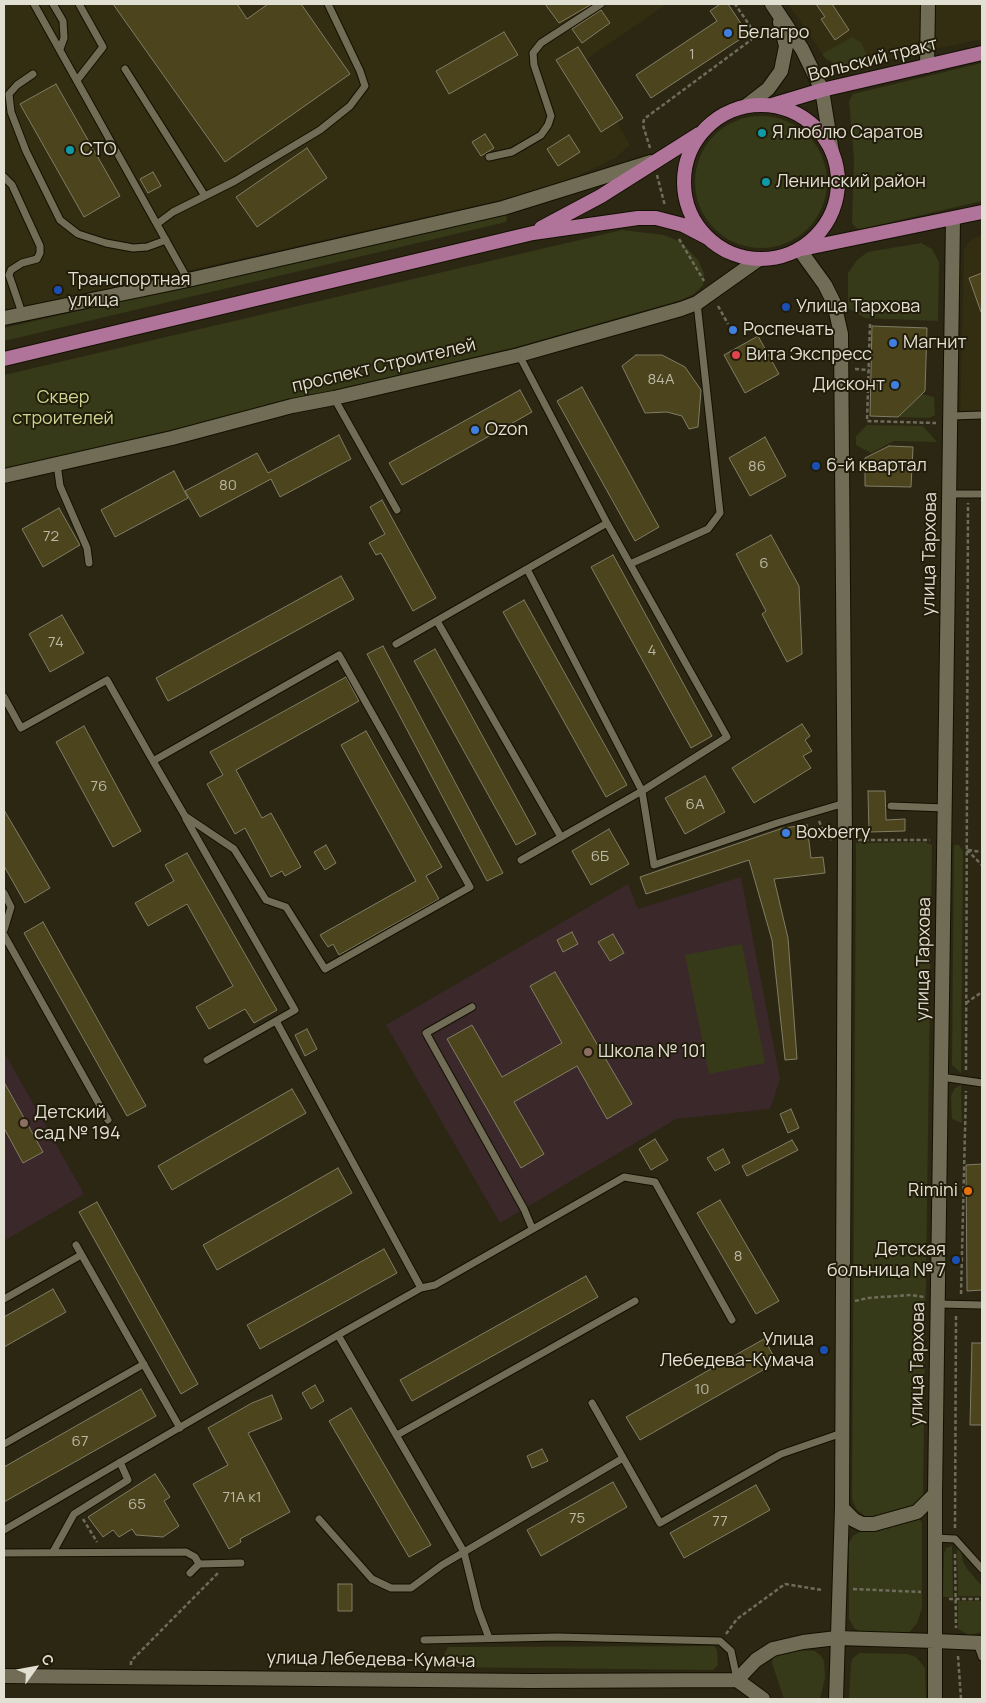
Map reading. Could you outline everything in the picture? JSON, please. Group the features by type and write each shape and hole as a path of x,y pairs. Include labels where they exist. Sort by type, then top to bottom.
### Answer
{"main road":[{"path":"927,66 928,4"},
{"path":"774,8 802,49 822,90 838,183 836,199 823,228 812,240 799,249"},
{"path":"746,106 768,89 781,71 786,46 774,8"},
{"name":"Вольский тракт","path":"772,105 822,90 982,53"},
{"path":"533,233 601,196 701,133 714,120 729,111 746,106 772,105 791,111 808,120 822,134 832,152"},
{"path":"701,133 689,154 684,178 690,211 697,225 708,238"},
{"path":"4,318 188,280 503,208 654,161"},
{"path":"4,359 533,233 638,218 656,218 683,225 708,238 723,249 740,256 759,259 780,257 799,249 982,212"},
{"name":"улица Тархова","path":"935,1699 933,1301 941,1078 953,219"},
{"path":"799,249 825,285 834,303 841,334 845,803 842,1508 836,1699"},
{"name":"проспект Строителей","path":"4,476 172,438 292,406 519,355 697,303 759,259"},
{"path":"842,1508 854,1520 862,1524 874,1524 917,1512 935,1494"},
{"path":"763,1699 737,1680 756,1660 772,1648 837,1638 979,1643"},
{"name":"улица Лебедева-Кумача","path":"4,1676 541,1681 737,1680"}],"lane":[{"path":"34,4 78,79 188,280"},
{"path":"53,4 63,21 64,38 60,49"},
{"path":"78,79 103,47 79,4"},
{"path":"157,224 173,212 235,181 320,130 350,106 365,86 360,71 328,4"},
{"path":"488,157 512,152 541,135 551,116 534,65 533,53 540,43 602,4"},
{"path":"125,69 205,196"},
{"path":"33,74 17,85 9,94 11,112 26,152 60,220 78,234 106,243 132,248 147,247 166,240"},
{"path":"4,177 12,185 40,246 40,253 37,259 22,263 11,270 9,275 22,314"},
{"path":"630,564 708,529 720,513 697,303"},
{"path":"519,355 606,523 727,737 642,791 522,860"},
{"path":"334,398 397,510"},
{"path":"951,416 982,415"},
{"path":"57,464 60,486 87,548 89,563"},
{"path":"949,494 982,494"},
{"path":"396,644 606,523"},
{"path":"527,569 642,791 654,865 845,803"},
{"path":"438,621 561,837"},
{"path":"153,761 339,655 470,887 325,969 286,907 266,900 234,849 185,816"},
{"path":"4,697 21,728 107,680 295,1010 206,1060"},
{"path":"891,806 945,808"},
{"path":"4,893 11,907 4,930"},
{"path":"4,935 108,1120"},
{"path":"472,1007 426,1033 524,1209 532,1228"},
{"path":"276,1021 420,1288"},
{"path":"941,1078 982,1083"},
{"path":"4,1530 420,1288 435,1285 624,1177 655,1182 732,1320"},
{"path":"76,1245 180,1428"},
{"path":"4,1299 81,1255"},
{"path":"397,1435 635,1301"},
{"path":"933,1301 982,1305"},
{"path":"338,1335 464,1552 478,1609 489,1638"},
{"path":"4,1444 144,1364"},
{"path":"592,1403 660,1523 781,1454 842,1433"},
{"path":"319,1519 372,1579 391,1588 411,1588 442,1565 623,1458"},
{"path":"53,1552 70,1520 78,1511 128,1480 120,1462"},
{"path":"935,1538 955,1539 982,1569"},
{"path":"4,1552 186,1552 195,1556 199,1564"},
{"path":"190,1573 199,1564 241,1563"},
{"path":"424,1640 558,1637 720,1641 731,1651 737,1680"},
{"path":"979,1643 982,1657"}],"path":[{"path":"870,324 867,421 935,423 951,416"},
{"path":"855,369 869,370"},
{"path":"961,1699 956,1642 955,1600 956,1304 963,1291 966,1080 968,494"},
{"path":"816,811 825,835 834,840"},
{"path":"856,840 932,840"},
{"path":"960,841 966,841"},
{"path":"966,850 982,852"},
{"path":"966,850 982,865"},
{"path":"966,1003 982,992"},
{"path":"854,1301 868,1298 911,1295 933,1301"},
{"path":"78,1511 104,1552"},
{"path":"130,1676 131,1661 228,1564"},
{"path":"720,1641 737,1619 785,1584 822,1590"},
{"path":"849,1588 921,1592"},
{"path":"955,1600 982,1599"}],"shaded area":[{"path":"4,4 667,4 582,62 630,145 615,158 565,182 527,194 4,312"},
{"path":"788,4 982,4 982,39 874,62 848,65 834,63 826,59"},
{"path":"982,234 982,419 960,419 964,249 970,241"},
{"name":"Школа № 101","path":"741,877 780,1079 770,1109 676,1119 500,1223 386,1025 628,884 638,909"},
{"name":"Детский сад № 194","path":"4,1052 84,1194 4,1241"}],"green space":[{"path":"852,37 861,42 867,55 865,61 848,65 834,63 826,59 822,54"},
{"path":"982,63 982,201 861,229 856,228 852,223 854,159 849,101 853,94"},
{"path":"761,116 774,117 786,121 808,135 822,157 826,169 826,195 822,207 808,229 786,243 774,247 761,248 748,247 736,243 714,229 700,207 696,195 695,182 696,169 700,157 714,135 736,121 748,117"},
{"path":"505,213 506,222 4,341 4,328"},
{"name":"Cквер cтроителей","path":"622,230 664,235 681,242 698,260 704,273 703,285 694,294 681,300 516,347 4,470 4,375"},
{"path":"921,243 932,249 939,262 938,321 865,318 848,308 848,273 858,259 868,252"},
{"path":"922,394 934,397 935,415 929,418 898,417"},
{"path":"867,425 923,426 937,442 894,441 871,453 856,445 856,436"},
{"path":"925,842 932,845 923,1495 922,1502 916,1508 879,1519 865,1516 856,1509 852,1499 856,843"},
{"path":"954,845 959,845 963,851 961,1073 952,1065"},
{"path":"742,944 765,1063 709,1074 685,955"},
{"path":"961,1085 962,1123 952,1119 951,1096 955,1088"},
{"path":"919,1517 922,1523 922,1608 917,1623 909,1633 859,1631 854,1628 849,1619 849,1543 853,1536 861,1531"},
{"path":"952,1546 953,1597 943,1597 944,1554 946,1548"},
{"path":"957,1547 961,1551 963,1562 968,1570 982,1586 982,1596 958,1596"},
{"path":"958,1601 982,1601 982,1632 969,1635 958,1629"},
{"path":"714,1646 717,1650 718,1665 713,1670 438,1667 448,1647"},
{"path":"785,1649 815,1651 821,1656 824,1661 825,1678 820,1699 784,1699 772,1663 774,1655"},
{"path":"859,1653 907,1654 916,1657 925,1668 926,1699 849,1699 851,1663 853,1658"}],"building":[{"path":"113,4 237,4 247,19 268,4 301,4 350,74 225,162"},
{"path":"545,4 592,4 559,23"},
{"path":"720,4 728,4 748,34 651,98 636,75 717,21 710,11"},
{"path":"816,4 832,4 849,30 835,40 821,19 825,17"},
{"path":"601,10 610,23 582,43 572,29"},
{"path":"504,32 518,55 449,94 436,71"},
{"path":"578,47 623,118 601,132 556,60"},
{"name":"СТО","path":"56,84 120,196 84,217 20,104"},
{"path":"485,134 494,148 481,156 472,142"},
{"path":"569,135 580,152 558,166 547,149"},
{"path":"307,148 327,178 257,227 236,197"},
{"path":"153,172 161,186 148,193 140,179"},
{"path":"982,273 982,311 981,312 969,278"},
{"path":"872,326 927,328 925,391 898,417 870,416"},
{"path":"758,336 779,374 745,393 724,355"},
{"path":"636,355 662,355 685,367 701,390 698,427 689,429 682,416 667,412 645,413 622,366"},
{"path":"582,387 659,527 635,541 557,401"},
{"path":"520,390 532,412 402,485 389,463"},
{"path":"339,435 351,459 280,497 271,479 200,517 185,491 257,453 268,473"},
{"path":"765,437 786,476 750,496 729,458"},
{"path":"889,446 913,447 911,487 865,486 865,458"},
{"path":"174,471 188,498 115,537 101,510"},
{"path":"382,500 436,598 413,611 381,553 376,555 369,543 385,534 370,507"},
{"path":"59,508 80,545 43,567 22,529"},
{"path":"771,535 799,586 802,654 787,662 762,614 766,611 736,554"},
{"path":"613,555 712,736 691,748 591,567"},
{"path":"341,576 354,599 168,701 156,678"},
{"path":"524,600 627,785 606,797 503,612"},
{"path":"62,615 84,653 50,672 29,634"},
{"path":"383,646 503,873 487,881 367,654"},
{"path":"435,649 536,834 516,845 414,661"},
{"path":"346,677 359,701 236,770 262,818 271,813 301,867 285,876 282,871 271,877 245,828 235,834 207,784 223,775 210,752"},
{"path":"802,724 810,736 805,740 812,751 803,756 811,768 754,803 732,768"},
{"path":"84,726 141,831 113,847 56,742"},
{"path":"366,731 442,867 426,876 439,899 339,955 333,944 328,947 320,935 416,881 341,745"},
{"path":"705,776 725,812 685,834 665,798"},
{"path":"868,791 885,791 886,820 905,819 905,831 869,832"},
{"path":"4,810 50,888 25,903 4,866"},
{"path":"807,825 811,858 823,857 825,873 774,879 788,938 797,1059 785,1060 772,940 749,860 646,894 640,877 783,828"},
{"path":"609,829 629,864 591,885 572,851"},
{"path":"326,845 336,863 325,870 314,852"},
{"path":"187,853 277,1010 254,1023 245,1009 209,1029 196,1007 233,986 187,904 148,926 135,903 174,881 165,865"},
{"path":"43,922 146,1106 127,1116 24,933"},
{"path":"572,932 578,944 563,952 557,940"},
{"path":"613,934 624,953 610,961 598,942"},
{"path":"555,972 632,1104 607,1119 577,1066 514,1102 544,1154 521,1168 447,1039 472,1025 502,1077 562,1043 530,986"},
{"path":"307,1029 317,1049 305,1056 295,1035"},
{"path":"4,1082 43,1152 23,1163 4,1128"},
{"path":"292,1089 306,1113 172,1190 158,1166"},
{"path":"791,1109 799,1128 788,1133 780,1114"},
{"path":"655,1139 668,1160 651,1170 639,1149"},
{"path":"792,1140 798,1150 747,1176 742,1166"},
{"path":"723,1149 730,1163 715,1171 707,1158"},
{"path":"982,1164 982,1290 967,1291 966,1165"},
{"path":"338,1168 352,1193 217,1270 203,1245"},
{"path":"720,1200 779,1301 756,1314 697,1213"},
{"path":"97,1202 198,1384 181,1394 79,1212"},
{"path":"384,1249 397,1273 260,1349 247,1325"},
{"path":"586,1276 598,1297 412,1401 400,1380"},
{"path":"53,1289 66,1312 4,1347 4,1317"},
{"path":"764,1339 777,1362 640,1440 626,1417"},
{"path":"972,1343 982,1343 982,1425 970,1425"},
{"path":"315,1385 324,1401 311,1409 302,1393"},
{"path":"141,1389 156,1416 4,1502 4,1467"},
{"path":"272,1395 282,1419 248,1433 290,1512 240,1539 241,1542 229,1549 193,1484 228,1465 208,1428 252,1403"},
{"path":"351,1408 431,1545 409,1557 329,1421"},
{"path":"542,1449 548,1461 532,1468 527,1456"},
{"path":"155,1474 170,1497 164,1501 179,1526 163,1537 136,1535 132,1529 119,1537 113,1530 103,1537 88,1517"},
{"path":"613,1482 627,1507 541,1556 527,1530"},
{"path":"756,1485 770,1510 684,1558 670,1533"},
{"path":"338,1584 352,1584 352,1611 338,1611"}],"place":[{"name":"Белагро","path":"728,33"},
{"name":"Я люблю Саратов","path":"762,133"},
{"name":"СТО","path":"70,150"},
{"name":"Ленинский район","path":"766,182"},
{"name":"Транспортная улица","path":"58,290"},
{"name":"Улица Тархова","path":"786,307"},
{"name":"Роспечать","path":"733,330"},
{"name":"Магнит","path":"893,343"},
{"name":"Вита Экспресс","path":"736,355"},
{"name":"Дисконт","path":"895,385"},
{"name":"Ozon","path":"475,430"},
{"name":"6-й квартал","path":"816,466"},
{"name":"Boxberry","path":"786,833"},
{"name":"Школа № 101","path":"588,1052"},
{"name":"Детский сад № 194","path":"24,1123"},
{"name":"Rimini","path":"968,1191"},
{"name":"Детская больница № 7","path":"956,1260"},
{"name":"Улица Лебедева-Кумача","path":"824,1350"}]}
